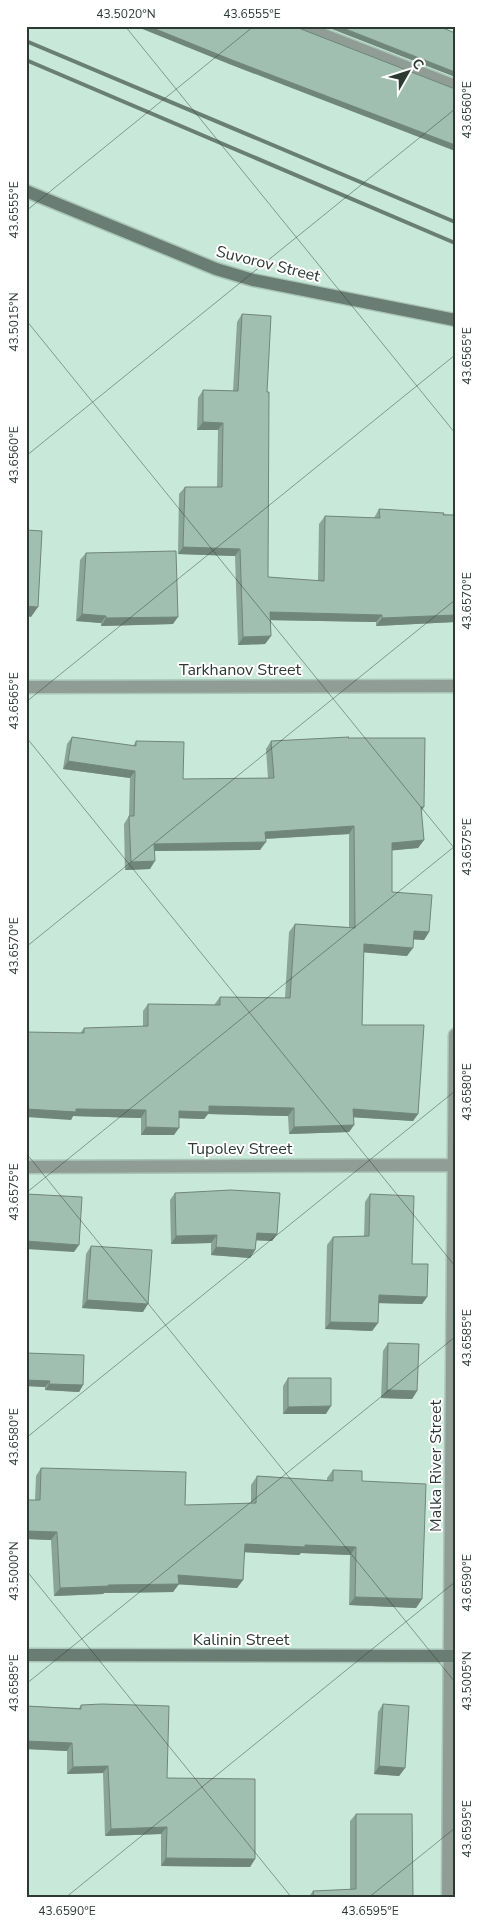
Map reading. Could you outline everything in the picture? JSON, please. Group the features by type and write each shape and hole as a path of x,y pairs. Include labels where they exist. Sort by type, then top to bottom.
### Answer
{"main road":[{"name":"Suvorov Street","path":"26,191 207,266 234,275 455,320"},
{"name":"Kalinin Street","path":"26,1655 453,1656"}],"street":[{"path":"301,26 455,86"},
{"name":"Tarkhanov Street","path":"26,687 455,686"},
{"name":"Malka River Street","path":"448,1898 453,1656 455,1035"},
{"name":"Tupolev Street","path":"26,1166 454,1165"}],"building":[{"path":"148,26 298,26 301,29 455,89 455,145 232,60"},
{"path":"338,26 438,26 455,33 455,72"},
{"path":"242,314 271,316 267,392 269,392 268,577 324,581 325,516 380,518 379,509 455,515 455,615 382,618 382,615 270,612 271,636 243,637 240,549 183,547 185,487 222,487 223,423 203,422 203,390 238,391"},
{"path":"26,530 42,531 38,607 26,606"},
{"path":"176,551 178,617 106,618 106,616 82,614 86,553"},
{"path":"72,737 136,746 136,741 184,742 183,779 274,778 271,741 349,737 425,738 424,807 421,807 424,840 392,843 392,892 432,895 429,932 414,931 413,948 364,944 362,1025 424,1025 418,1114 353,1109 354,1125 294,1127 294,1108 209,1106 209,1112 179,1111 179,1128 146,1127 146,1110 76,1109 76,1112 26,1109 26,1032 84,1033 84,1028 148,1026 148,1004 220,1005 220,997 290,998 295,924 355,928 354,826 265,832 266,842 154,844 155,861 131,862 129,816 134,816 135,771 68,761"},
{"path":"231,1190 280,1193 277,1234 257,1233 255,1250 216,1247 217,1235 176,1236 175,1193"},
{"path":"26,1194 82,1197 79,1245 26,1241"},
{"path":"370,1194 414,1196 412,1264 428,1264 427,1297 379,1295 378,1323 330,1322 333,1237 369,1236"},
{"path":"91,1246 152,1250 148,1304 87,1300"},
{"path":"388,1343 419,1344 417,1391 387,1390"},
{"path":"26,1353 84,1355 83,1385 49,1384 50,1381 26,1380"},
{"path":"288,1378 331,1378 331,1406 288,1407"},
{"path":"41,1468 186,1472 185,1505 256,1503 257,1476 333,1481 333,1470 362,1471 362,1481 426,1484 422,1599 355,1597 356,1547 305,1545 305,1547 245,1544 243,1580 178,1575 179,1584 60,1588 57,1532 26,1531 26,1500 40,1500"},
{"path":"383,1704 409,1706 405,1768 379,1766"},
{"path":"81,1705 169,1706 167,1778 255,1779 255,1859 166,1858 167,1827 111,1829 108,1766 73,1767 72,1743 26,1741 26,1706 81,1709"},
{"path":"356,1814 412,1814 413,1898 314,1898 313,1891 356,1889"}],"railway":[{"path":"26,41 455,222"},
{"path":"26,60 455,243"}]}
